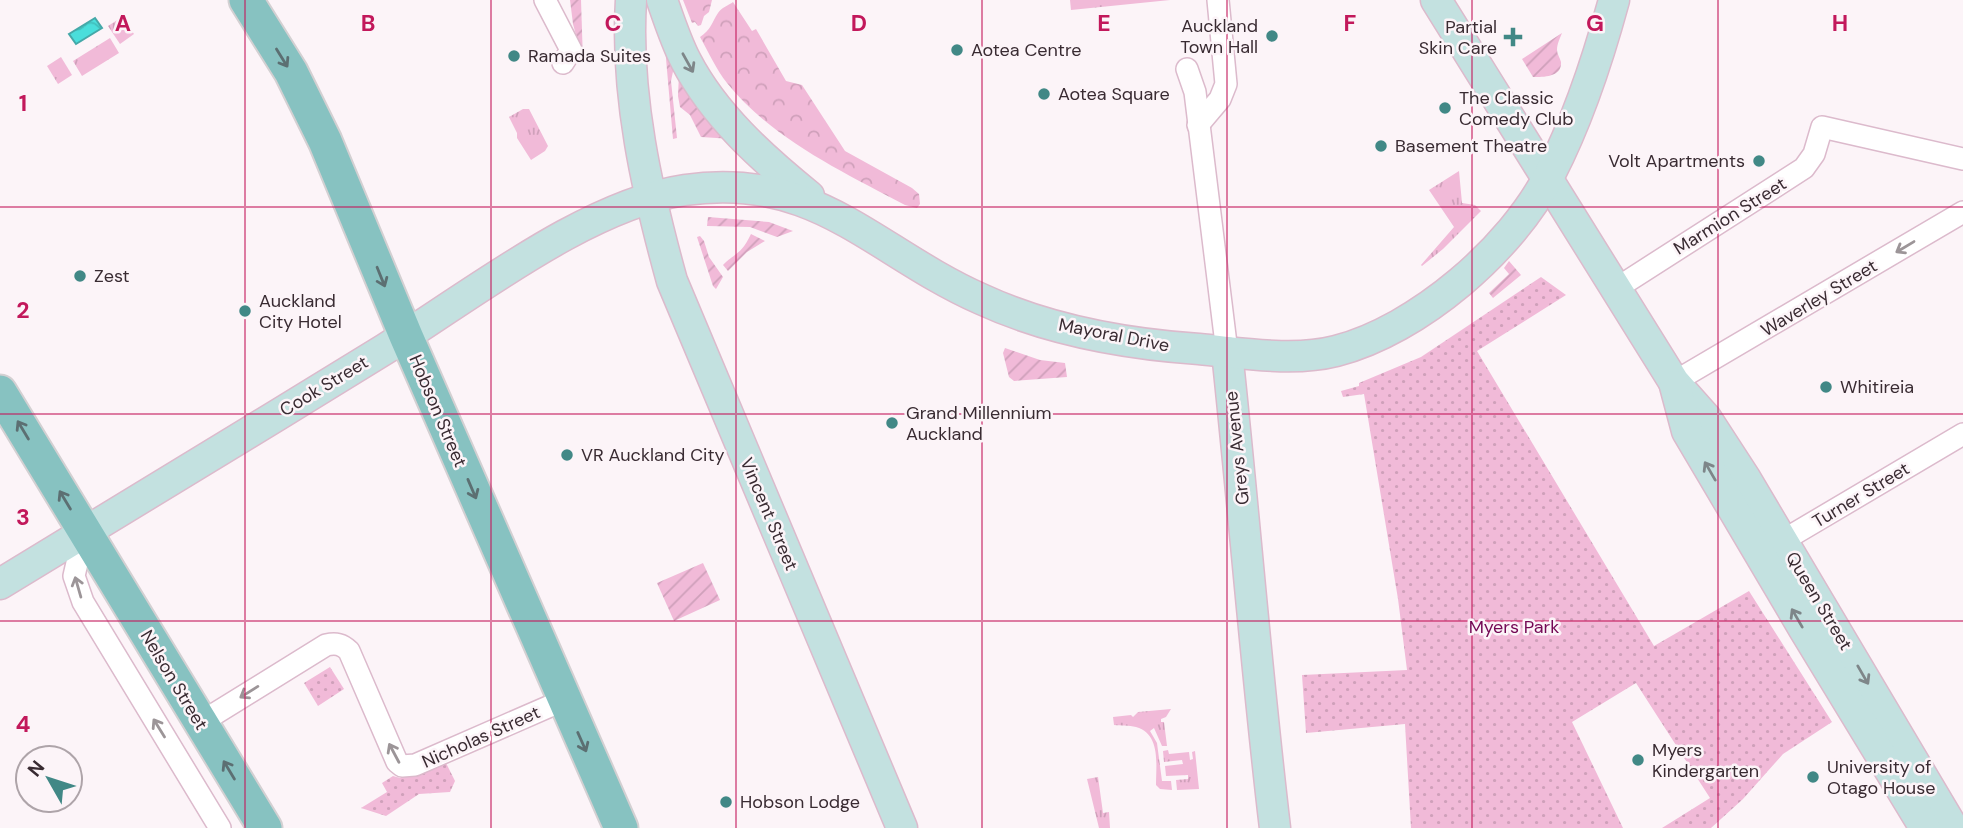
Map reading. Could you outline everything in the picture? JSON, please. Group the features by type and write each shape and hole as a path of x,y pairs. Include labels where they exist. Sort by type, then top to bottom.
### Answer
{"main road":[{"name":"Hobson Street","path":"246,0 291,72 325,141 406,336 621,828"},
{"path":"631,0 629,31 633,83 651,196"},
{"path":"662,0 686,61 725,116 765,160 825,209"},
{"name":"Queen Street","path":"1436,0 1674,382 1706,418 1771,548 1925,828"},
{"name":"Mayoral Drive","path":"651,196 692,189 742,188 779,192 825,209 957,287 1011,310 1044,321 1129,341 1227,352 1314,354 1336,351 1401,325 1445,295 1511,230 1548,179 1574,120 1614,0"},
{"name":"Cook Street","path":"0,584 561,239 606,215 651,196"},
{"name":"Vincent Street","path":"651,196 673,281 695,339 902,828"},
{"name":"Greys Avenue","path":"1227,352 1275,828"},
{"name":"Nelson Street","path":"0,391 265,828"},
{"name":"Queen Street","path":"1771,548 1953,828"}],"street":[{"path":"545,0 571,50 563,63"},
{"path":"1198,125 1220,99 1226,84 1218,0"},
{"name":"Greys Avenue","path":"1187,69 1195,92 1227,352"},
{"name":"Marmion Street","path":"1617,288 1804,168 1814,154 1822,127 1963,159"},
{"name":"Waverley Street","path":"1674,382 1963,212"},
{"name":"Turner Street","path":"1771,548 1963,434"},
{"path":"84,532 74,576 83,602 220,828"},
{"name":"Nicholas Street","path":"200,723 326,645 332,644 340,644 349,651 397,762 402,766 415,765 564,700"}],"green space":[{"path":"570,0 581,0 583,61 573,24"},
{"path":"683,0 712,0 701,25 692,23"},
{"path":"1070,0 1170,0 1071,10"},
{"path":"733,2 752,31 756,29 786,81 802,85 845,151 912,188 919,194 920,204 917,208 905,205 857,180 787,138 745,103 727,83 700,37 709,29 719,11"},
{"path":"122,17 134,34 120,44 108,26"},
{"path":"1562,33 1557,48 1561,62 1559,71 1552,75 1533,77 1522,59"},
{"path":"110,38 119,53 82,76 73,61"},
{"path":"665,47 675,62 671,81 677,138 673,139"},
{"path":"61,57 72,75 58,84 47,66"},
{"path":"679,73 732,139 701,137 690,115 680,107"},
{"path":"523,109 529,109 548,146 531,160 517,138 509,117"},
{"path":"1459,171 1462,203 1475,205 1481,211 1422,266 1454,227 1429,190"},
{"path":"708,217 769,222 793,231 777,237 750,227 707,226"},
{"path":"751,234 765,241 747,252 728,271 723,265 741,250"},
{"path":"700,236 709,257 723,277 716,289 697,237"},
{"path":"1509,261 1521,275 1493,298 1489,293 1509,274 1504,268"},
{"name":"Myers Park","path":"1541,277 1566,295 1477,351 1654,646 1749,591 1832,722 1783,754 1743,799 1711,828 1662,828 1710,798 1636,683 1572,722 1623,828 1411,828 1405,724 1306,733 1302,675 1407,670 1364,394 1343,397 1341,391 1359,386 1359,383 1421,357"},
{"path":"1005,348 1040,360 1065,363 1067,377 1014,381 1009,377 1003,353"},
{"path":"703,563 720,600 674,621 657,583"},
{"path":"330,667 344,689 318,706 304,683"},
{"path":"1171,709 1166,717 1161,719 1161,722 1164,722 1167,746 1162,746 1154,728 1150,731 1157,743 1162,781 1171,781 1172,790 1160,789 1156,785 1155,751 1150,736 1136,727 1114,725 1113,717 1133,717 1138,712"},
{"path":"1168,750 1169,754 1189,752 1190,760 1193,759 1192,752 1195,751 1199,789 1177,790 1176,780 1188,779 1188,775 1166,776 1165,766 1183,764 1182,760 1164,762 1163,751"},
{"path":"444,759 455,781 450,792 419,794 386,816 361,808 387,792 382,783 393,776 400,778"},
{"path":"1098,777 1103,813 1109,812 1110,828 1099,828 1087,779"}],"water":[{"path":"95,18 102,28 76,44 69,34"}],"place":[{"name":"Auckland Town Hall","path":"1272,36"},
{"name":"Partial Skin Care","path":"1513,37"},
{"name":"Aotea Centre","path":"957,50"},
{"name":"Ramada Suites","path":"514,56"},
{"name":"Aotea Square","path":"1044,94"},
{"name":"The Classic Comedy Club","path":"1445,108"},
{"name":"Basement Theatre","path":"1381,146"},
{"name":"Volt Apartments","path":"1759,161"},
{"name":"Zest","path":"80,276"},
{"name":"Auckland City Hotel","path":"245,311"},
{"name":"Whitireia","path":"1826,387"},
{"name":"Grand Millennium Auckland","path":"892,423"},
{"name":"VR Auckland City","path":"567,455"},
{"name":"Myers Kindergarten","path":"1638,760"},
{"name":"University of Otago House","path":"1813,777"},
{"name":"Hobson Lodge","path":"726,802"}]}
